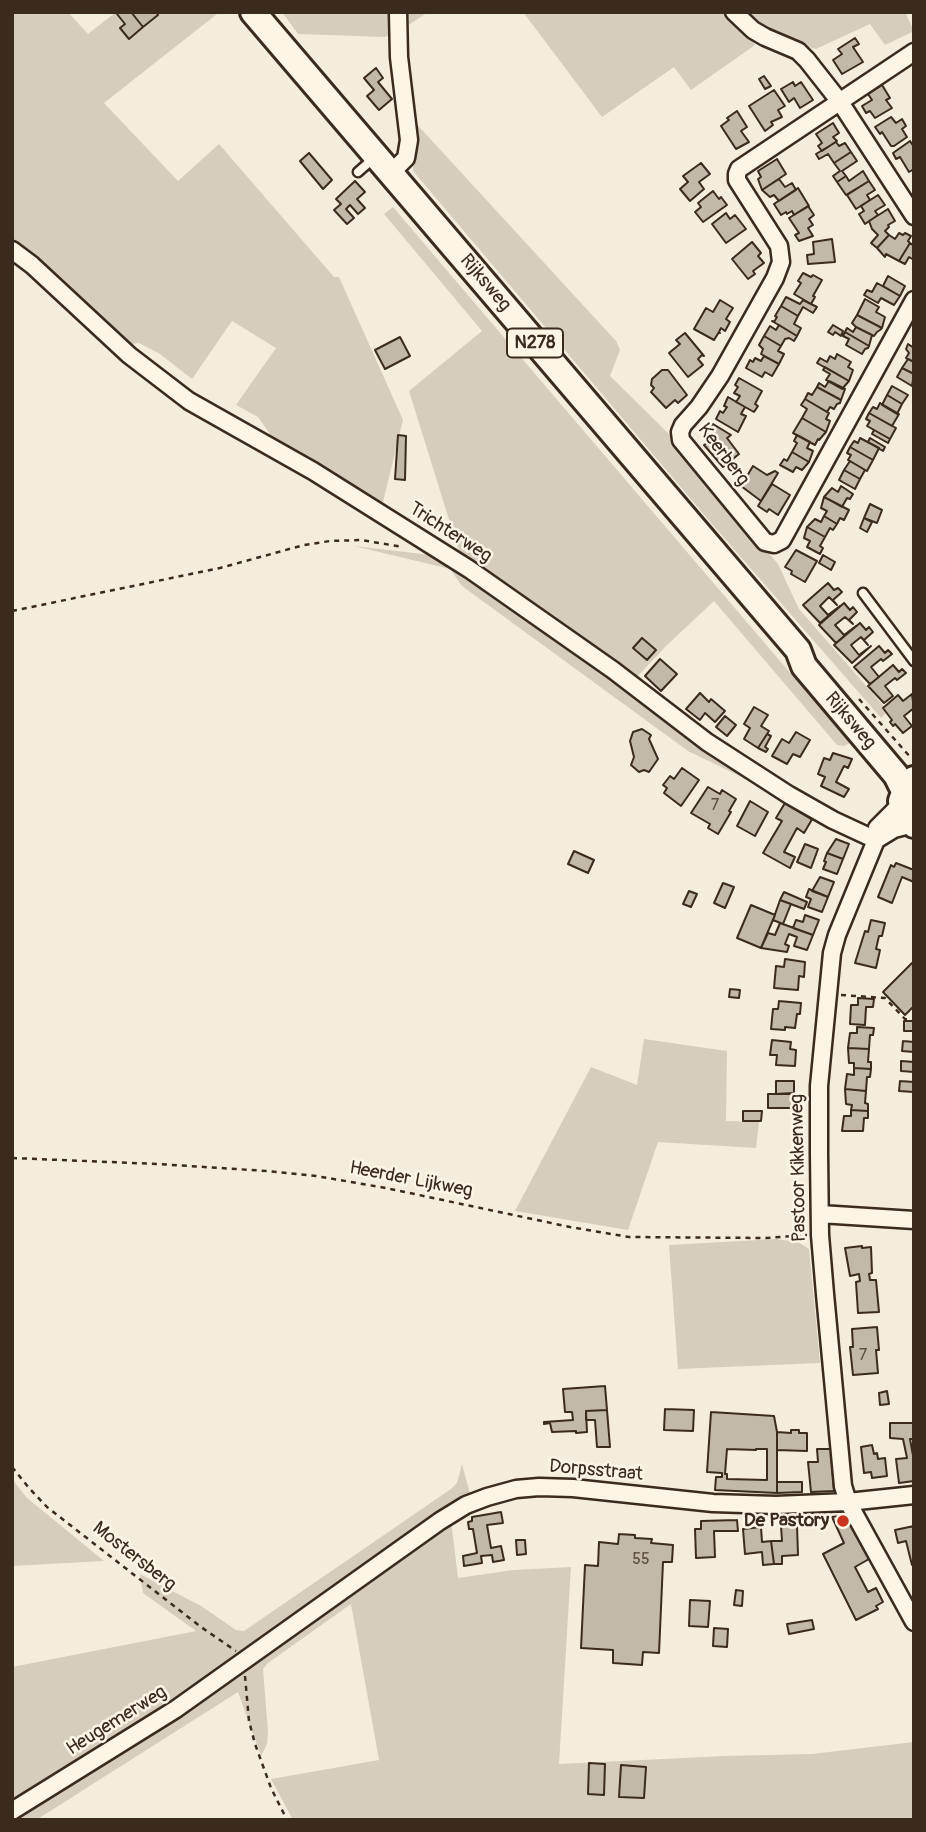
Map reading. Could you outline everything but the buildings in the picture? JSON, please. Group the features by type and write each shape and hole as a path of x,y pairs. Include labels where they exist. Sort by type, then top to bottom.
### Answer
{"main road":[{"name":"Rijksweg","path":"253,12 375,167 798,650 804,666 909,793"}],"street":[{"path":"375,167 406,158 409,140 398,49 398,12"},
{"path":"734,12 753,30 798,51 840,102 914,216"},
{"path":"840,102 914,52"},
{"name":"Keerberg","path":"840,102 739,169 737,180 779,246 781,262 775,278 720,376 680,432 681,440 765,542 774,544 782,540 914,300"},
{"name":"Trichterweg","path":"12,250 32,265 129,355 189,401 313,471 469,569 614,670 707,742 789,795 876,840"},
{"name":"Pastoor Kikkenweg","path":"909,793 894,813 879,825 876,840 835,944 827,993 819,1086 820,1214 843,1486 848,1502 914,1622"},
{"path":"820,1214 914,1220"},
{"name":"Dorpsstraat","path":"243,1663 440,1521 467,1506 505,1492 539,1487 573,1488 713,1503 776,1505 848,1502 914,1495"},
{"name":"Heugemerweg","path":"12,1811 176,1709 243,1663"}],"lane":[{"path":"863,593 914,661"}],"path":[{"path":"12,611 220,568 304,545 361,540 413,549"},
{"path":"909,793 914,761"},
{"path":"827,993 885,998 905,1019 914,1020"},
{"name":"Heerder Lijkweg","path":"12,1158 181,1165 316,1176 629,1237 766,1238 802,1235"},
{"name":"Mostersberg","path":"12,1467 47,1507 201,1627 233,1648 243,1663"},
{"path":"243,1663 253,1737 271,1788 286,1820"}],"shaded area":[{"path":"12,12 68,12 88,34 116,12 216,12 217,14 104,103 178,181 219,144 334,277 339,277 403,420 381,510 277,444 258,417 236,405 276,348 232,321 192,379 160,354 139,343 124,345 12,244"},
{"path":"282,12 428,12 385,37 298,34"},
{"path":"523,12 905,12 914,31 885,45 870,24 816,49 744,29 755,45 691,90 674,67 602,117"},
{"path":"412,119 616,341 620,350 610,376 677,442 778,564 799,609 888,711 881,718 712,524 413,171"},
{"path":"393,207 850,743 837,745 714,601 634,680 461,558 409,391 482,331 384,214"},
{"path":"354,546 439,556 545,630 696,743 762,787 688,751 462,586 450,569"},
{"path":"644,1039 727,1051 726,1121 759,1122 756,1148 658,1142 628,1230 515,1211 591,1067 637,1085"},
{"path":"776,1239 798,1242 809,1249 820,1363 678,1369 669,1245"},
{"path":"462,1464 470,1494 451,1520 458,1578 513,1570 571,1567 559,1764 812,1754 914,1742 914,1820 293,1820 271,1779 379,1760 351,1604 263,1669 268,1732 267,1744 261,1756 238,1692 36,1820 12,1820 12,1667 196,1631 143,1593 140,1574 201,1606 236,1630 244,1631 451,1489 457,1483"},
{"path":"12,1479 26,1497 104,1561 12,1566"}],"place":[{"name":"De Pastory","path":"843,1521"}]}
